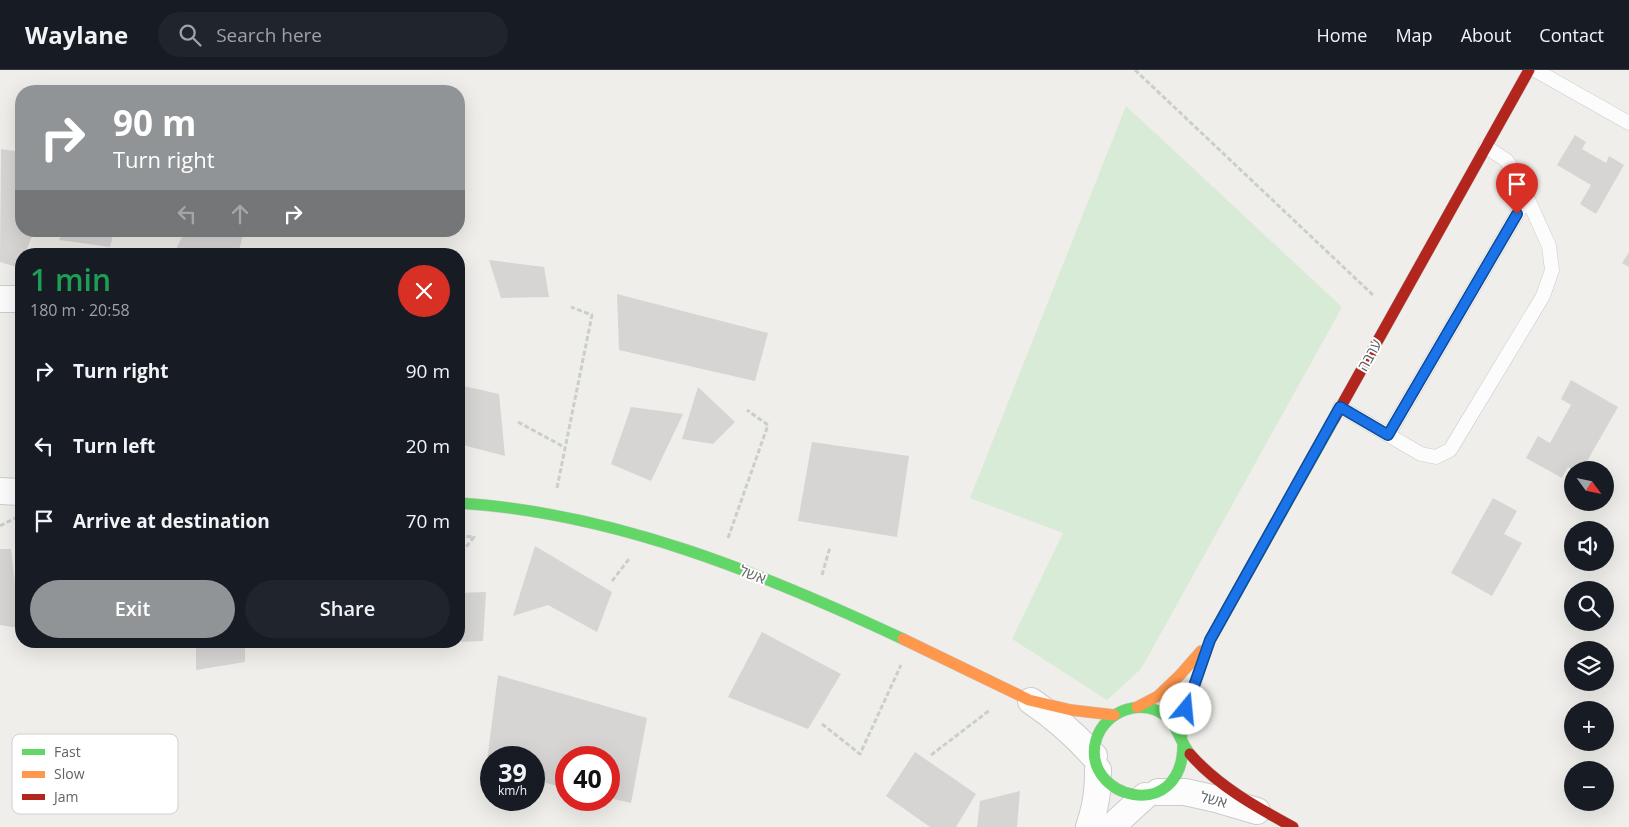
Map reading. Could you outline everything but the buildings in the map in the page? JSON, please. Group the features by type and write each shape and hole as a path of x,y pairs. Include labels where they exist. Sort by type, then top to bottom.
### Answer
{"street":[{"name":"ערבה","path":"1182,741 1186,709 1210,640 1529,70"},
{"path":"0,299 15,299"},
{"path":"0,491 15,492"},
{"name":"אשל","path":"465,504 517,508 572,516 634,532 775,582 1050,708 1114,714"},
{"name":"ערבה","path":"1137,707 1158,696 1180,675 1210,640"},
{"name":"אשל","path":"1022,696 1051,714 1075,735 1096,763"},
{"path":"1089,827 1098,790 1095,744 1099,732 1114,714 1125,709 1149,708 1160,712 1170,719 1182,741 1183,758 1178,772 1170,783 1151,794 1112,827"},
{"name":"אשל","path":"1182,741 1201,766 1227,789 1293,827"},
{"path":"1096,763 1106,782 1117,790 1130,796 1151,794"},
{"name":"אשל","path":"1151,794 1185,792 1269,814"}],"lane":[{"path":"1535,70 1629,123"},
{"path":"1340,407 1421,454 1436,457 1450,450 1543,296 1552,270 1549,246 1517,175 1506,160 1486,147"},
{"path":"1388,435 1527,197"}],"path":[{"path":"1135,70 1393,314"},
{"path":"552,513 564,446 592,315 571,307"},
{"path":"719,562 768,425 747,410"},
{"path":"518,422 564,446"},
{"path":"0,526 15,517"},
{"path":"465,536 474,536 465,548"},
{"path":"822,724 860,754 911,644"},
{"path":"931,755 1022,696"}],"green space":[{"path":"1126,106 1342,307 1141,669 1107,700 1012,639 1063,533 970,498"}],"traffic: fast":[{"path":"1181,739 1186,709 1210,640 1334,419"},
{"path":"465,504 517,509 574,519 631,533 687,550 796,591 903,639"},
{"path":"1183,744 1179,770 1167,786 1151,794 1134,794 1116,788 1103,777 1095,760 1096,740 1108,721 1116,714 1137,707 1158,711 1168,718 1190,754"}],"traffic: slow":[{"path":"903,639 1029,700 1071,710 1114,715"},
{"path":"1137,707 1158,696 1201,651"}],"traffic: jam":[{"path":"1334,419 1529,70"},
{"path":"1190,754 1225,786 1293,827"}],"route":[{"path":"1186,709 1210,640 1340,407 1388,435 1517,214"}]}
